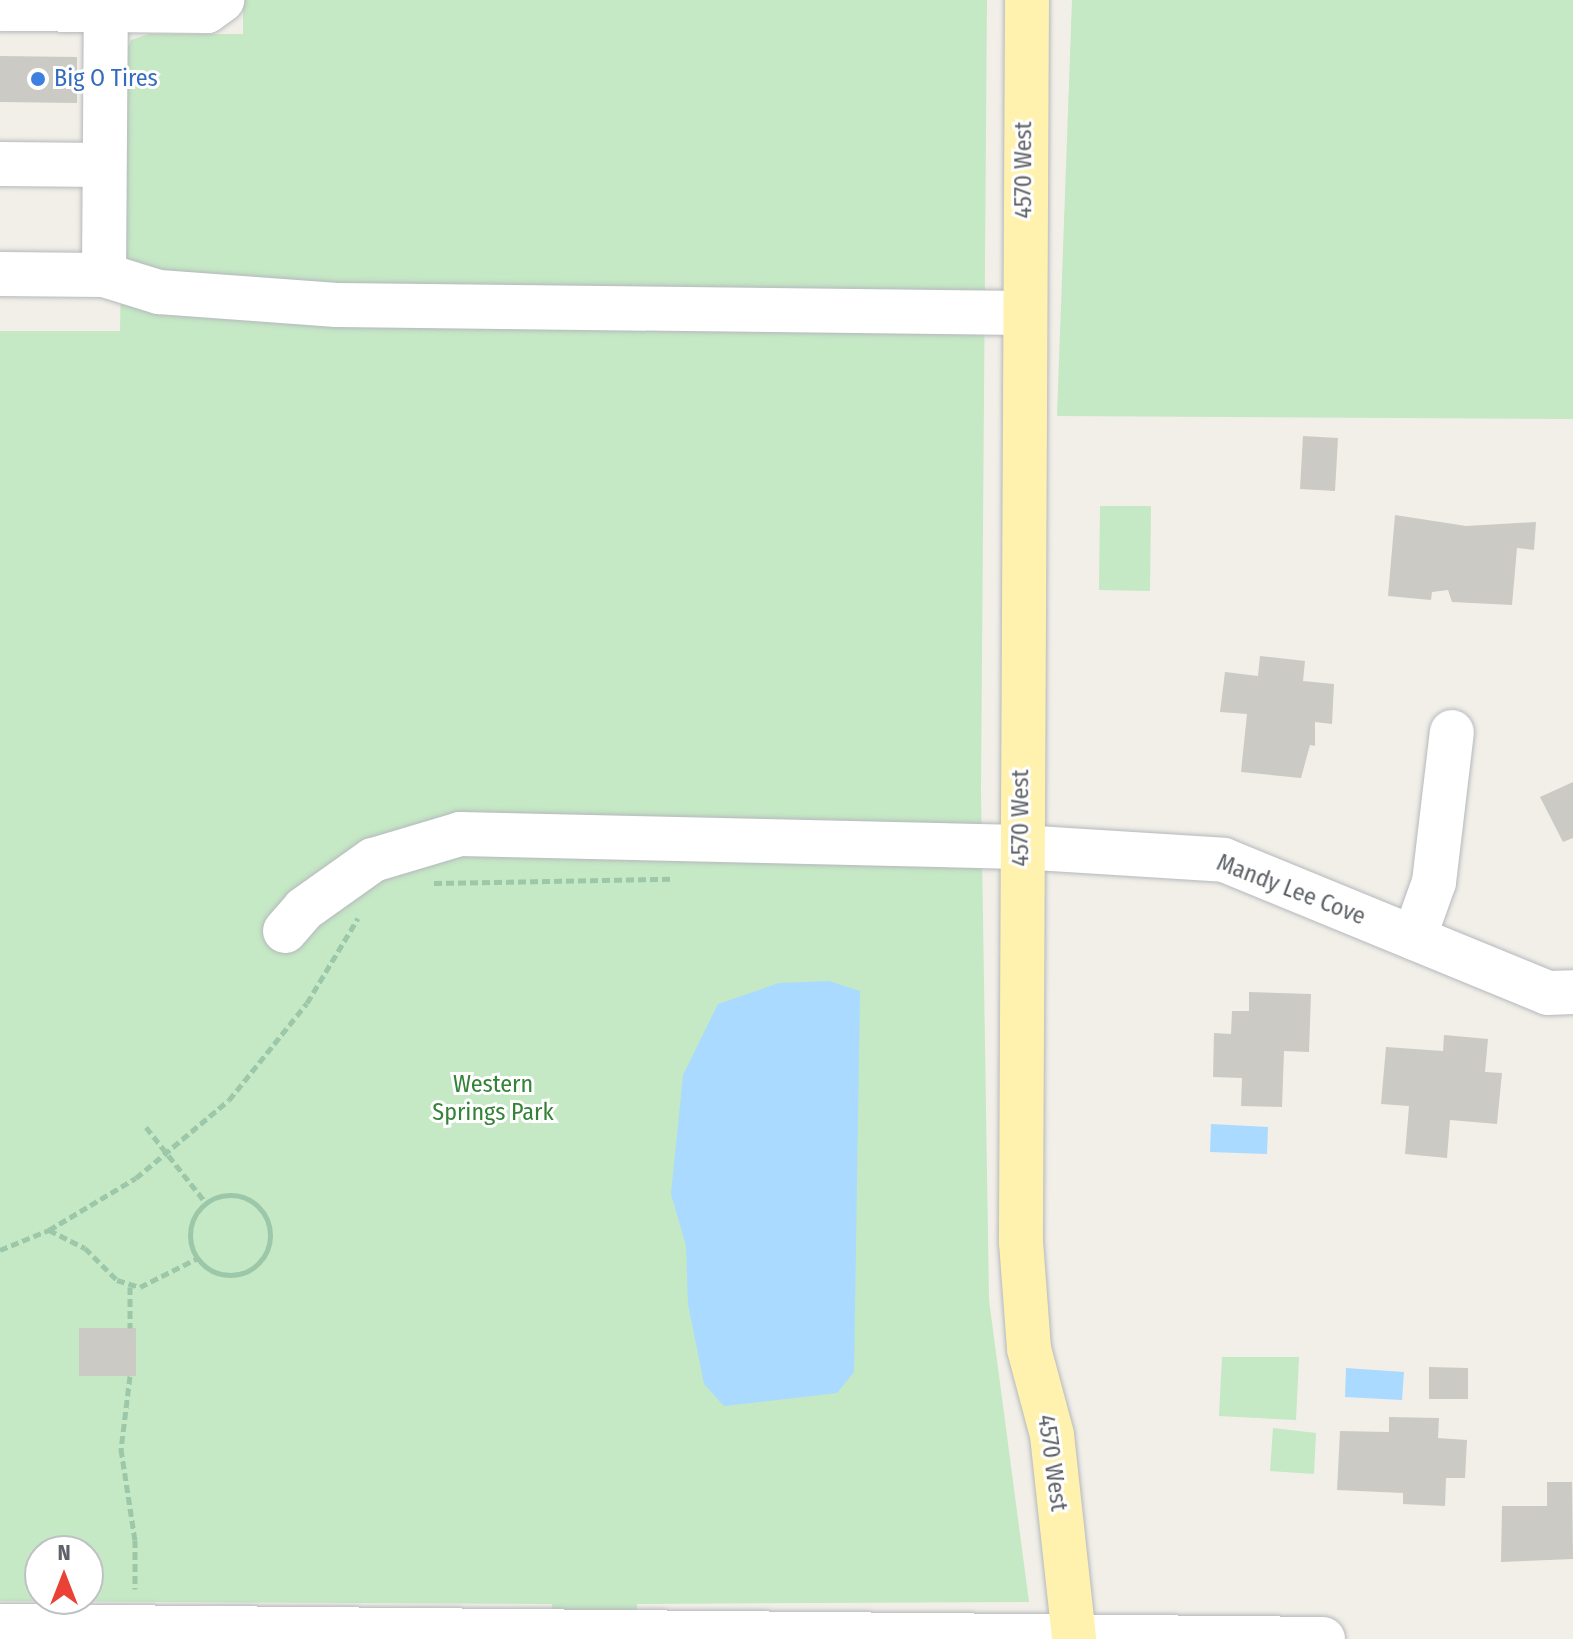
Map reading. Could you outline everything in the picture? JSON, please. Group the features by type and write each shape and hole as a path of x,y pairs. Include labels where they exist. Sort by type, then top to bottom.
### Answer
{"main road":[{"name":"4570 West","path":"1027,0 1020,847 1021,1242 1029,1349 1052,1435 1070,1637"}],"street":[{"path":"0,9 207,11 222,0"},
{"path":"104,275 106,10"},
{"path":"0,164 104,165"},
{"path":"0,274 104,275 159,292 337,305 1024,313"},
{"path":"1414,938 1434,882 1452,732"},
{"name":"Mandy Lee Cove","path":"285,931 304,909 373,860 460,834 1020,847 1224,860 1565,1004"},
{"path":"0,1626 1323,1639"}],"path":[{"path":"423,884 689,879"},
{"path":"0,1250 49,1230 168,1155 272,1050 368,907"},
{"path":"146,1127 206,1203"},
{"path":"242,1197 262,1211 270,1235 262,1258 242,1273 218,1273 198,1258 190,1228 206,1203 242,1197"},
{"path":"49,1230 85,1248 130,1287 130,1328"},
{"path":"130,1287 153,1283 198,1258"},
{"path":"130,1376 121,1449 135,1540 135,1589"}],"green space":[{"name":"Western Springs Park","path":"243,0 987,0 981,791 989,1300 1029,1602 637,1604 637,1639 553,1639 552,1604 104,1602 104,1535 24,1535 24,1601 0,1601 0,331 120,331 124,56 131,40 149,34 243,34"},
{"path":"1072,0 1573,0 1573,419 1057,416"},
{"path":"1100,506 1151,506 1150,591 1099,590"},
{"path":"1222,1357 1299,1357 1296,1420 1219,1416"},
{"path":"1273,1428 1316,1433 1314,1474 1270,1471"}],"water":[{"path":"829,981 860,991 854,1372 837,1393 724,1406 704,1384 688,1304 686,1246 671,1194 683,1075 718,1004 779,983"},
{"path":"1211,1124 1268,1127 1267,1154 1210,1152"},
{"path":"1346,1368 1404,1372 1402,1400 1345,1397"}],"building":[{"name":"Big O Tires","path":"0,56 77,57 77,103 0,102"},
{"path":"1303,436 1338,438 1335,491 1300,489"},
{"path":"1395,515 1466,526 1536,522 1534,550 1517,548 1512,605 1452,602 1448,590 1432,592 1431,600 1388,596"},
{"path":"1260,656 1305,661 1303,681 1334,684 1332,724 1315,722 1315,746 1310,745 1301,778 1241,772 1247,714 1220,712 1225,672 1258,676"},
{"path":"1573,782 1573,838 1563,842 1540,797"},
{"path":"1249,992 1311,994 1309,1052 1284,1051 1282,1107 1241,1106 1242,1078 1213,1077 1214,1033 1231,1034 1232,1011 1249,1011"},
{"path":"1444,1035 1488,1039 1485,1072 1502,1073 1497,1124 1450,1120 1447,1158 1405,1154 1409,1106 1381,1104 1386,1047 1443,1051"},
{"path":"79,1328 136,1328 136,1376 79,1376"},
{"path":"1429,1367 1468,1368 1468,1399 1429,1399"},
{"path":"1389,1417 1439,1418 1438,1438 1467,1440 1465,1478 1446,1478 1445,1506 1403,1504 1403,1493 1337,1490 1340,1431 1389,1432"},
{"path":"1547,1482 1572,1482 1573,1559 1501,1562 1502,1506 1547,1506"}],"place":[{"name":"Big O Tires","path":"38,79"}]}
